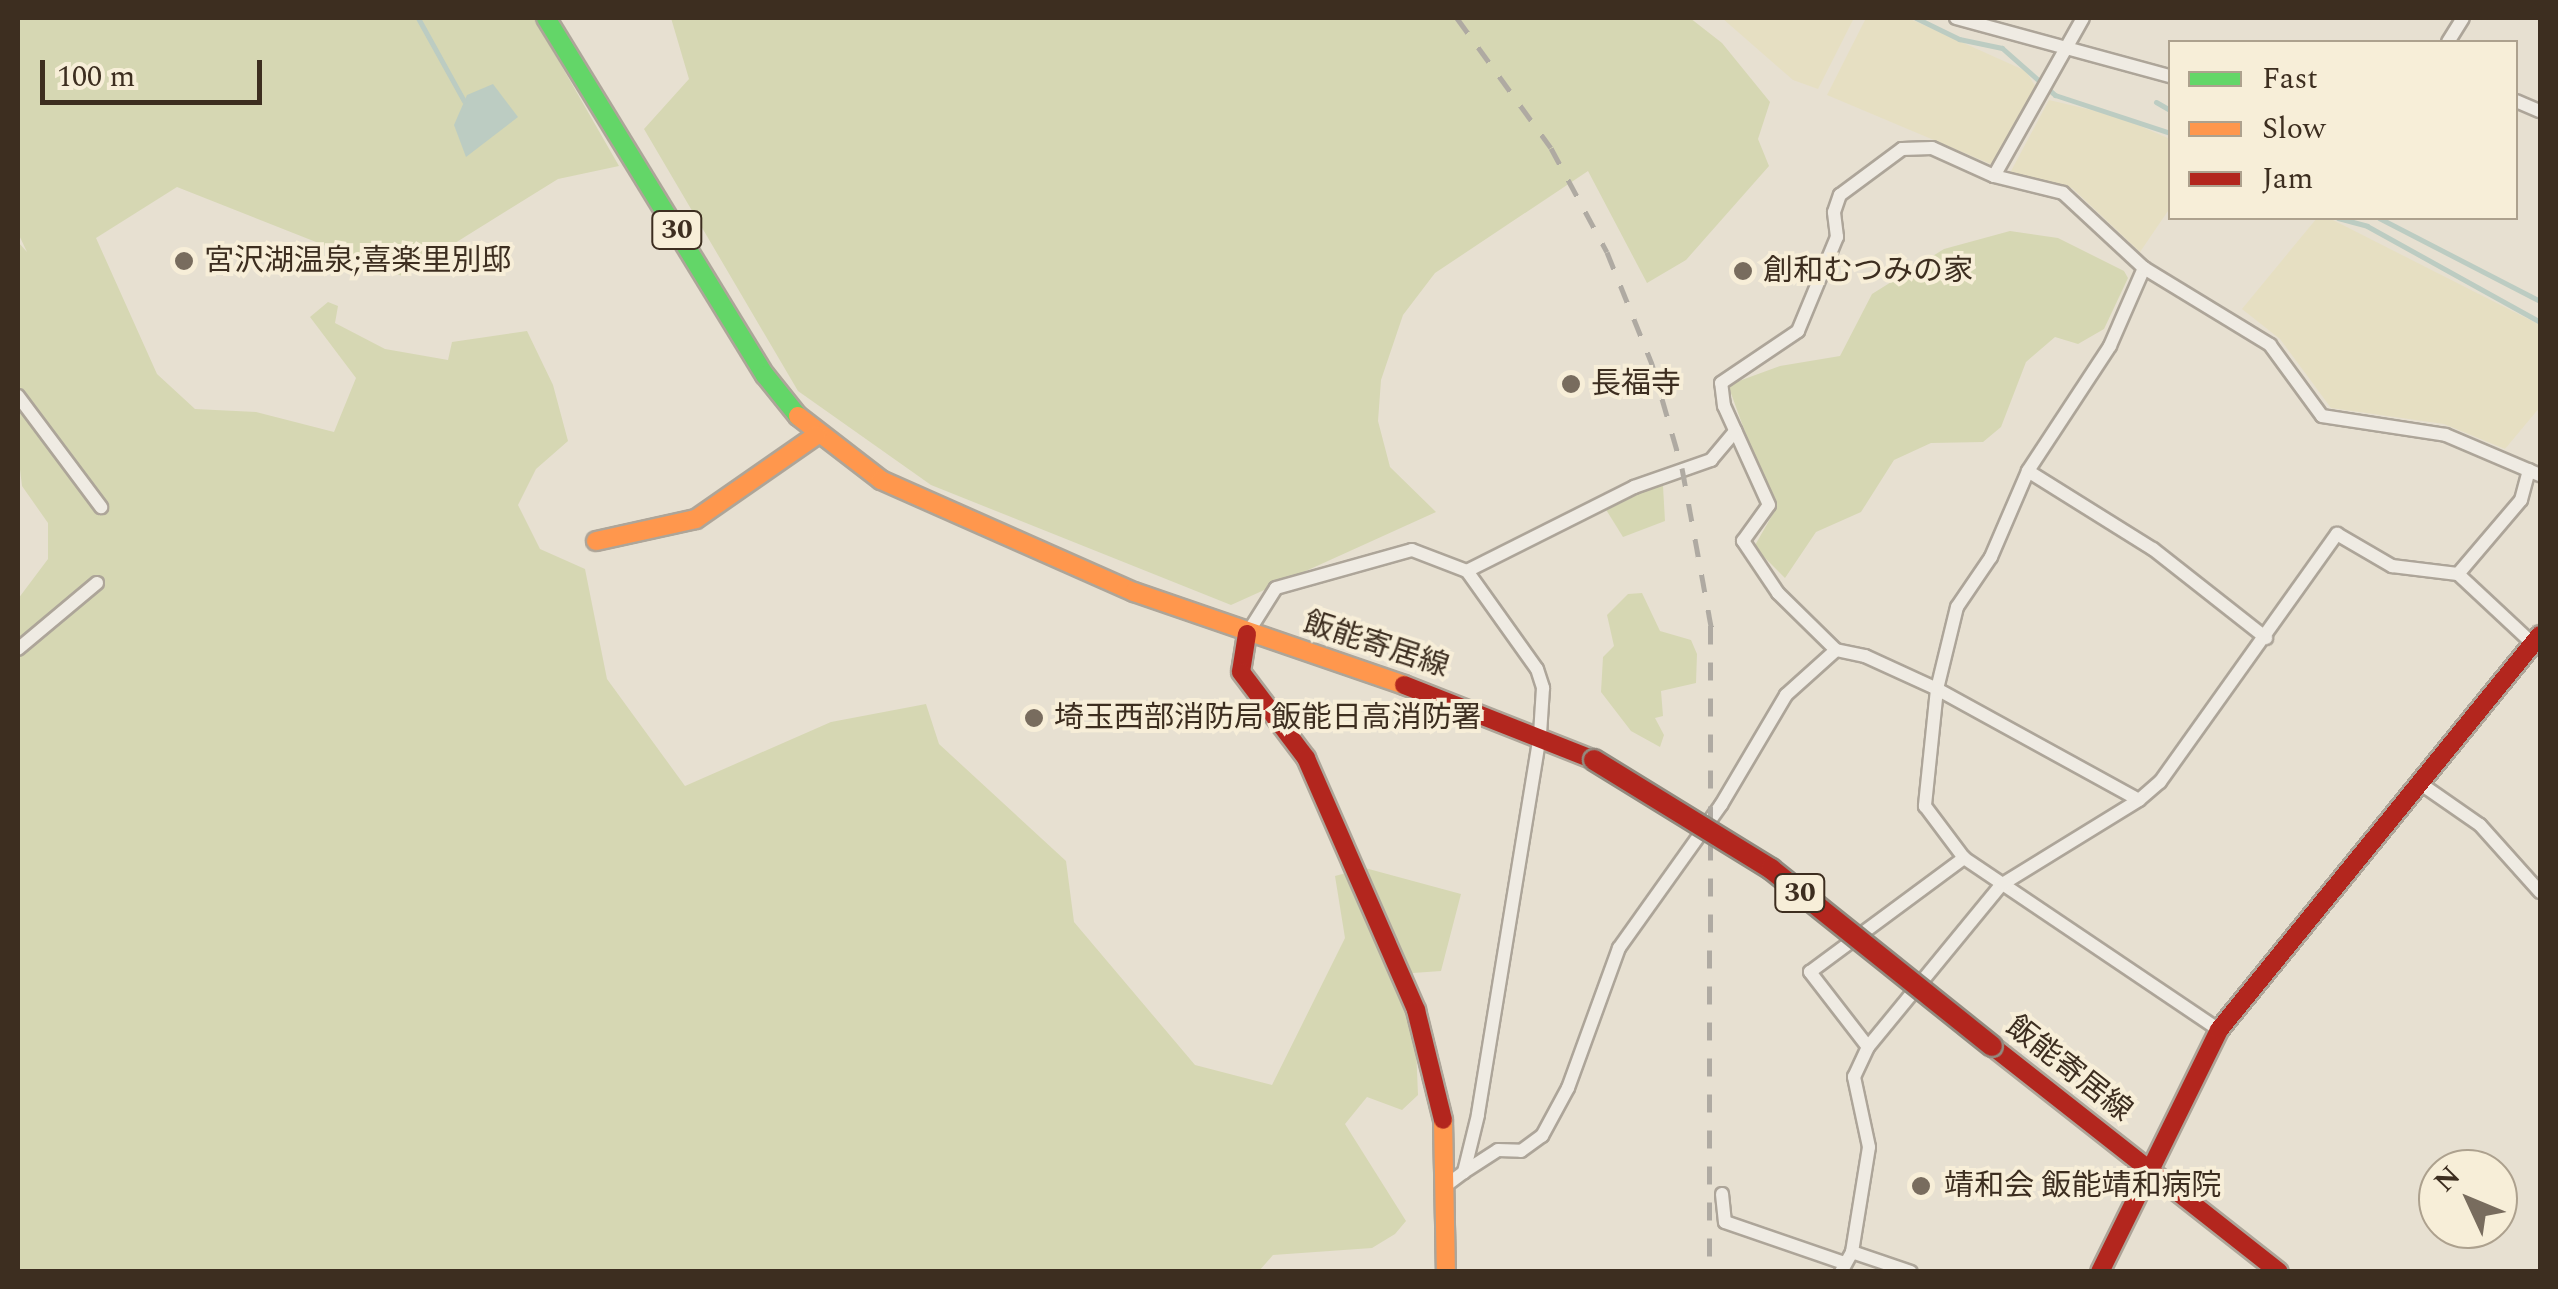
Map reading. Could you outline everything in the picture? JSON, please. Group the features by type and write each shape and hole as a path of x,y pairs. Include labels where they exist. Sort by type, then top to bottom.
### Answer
{"main road":[{"name":"飯能寄居線","path":"546,18 765,374 817,434 916,496 1060,562 1248,634 1540,735 1686,811 1770,869 2279,1272"},
{"path":"596,541 696,519 817,434"},
{"path":"1248,634 1241,672 1306,758 1416,1010 1456,1178 1446,1272"},
{"path":"2100,1272 2219,1030 2539,637"}],"street":[{"path":"1956,18 2064,51 2168,76"},
{"path":"1994,176 2083,18"},
{"path":"2449,40 2463,18"},
{"path":"2139,800 1937,690 1865,656 1836,650 1778,592 1743,541 1770,505 1735,431 1721,383 1798,331 1837,236 1834,212 1840,195 1883,158 1920,146 1994,176 2063,193 2144,268 2270,345 2322,416 2446,435 2535,473 2521,500 2458,574"},
{"path":"2144,268 2110,346 2028,471 1991,557 1957,607 1937,690 1925,806 1964,858 2219,1030"},
{"path":"18,396 101,508"},
{"path":"1467,572 1634,487 1711,460 1735,431"},
{"path":"2028,471 2153,549 2266,638"},
{"path":"1846,1262 1868,1147 1854,1077 1868,1047 2002,885 2139,800 2160,782 2337,534 2392,566 2458,574 2539,637"},
{"path":"1248,634 1276,588 1384,554 1434,554 1467,572 1537,669 1544,688 1540,735 1456,1178"},
{"path":"18,649 96,583"},
{"path":"1456,1178 1498,1150 1520,1150 1542,1136 1568,1088 1619,948 1721,804 1777,706 1836,650"},
{"path":"2421,784 2480,824 2540,892"},
{"path":"1868,1047 1810,972 1964,858"},
{"path":"1722,1194 1725,1222 1846,1262 1911,1272"}],"shaded area":[{"path":"1722,18 1854,18 1818,89 1793,80"},
{"path":"1866,18 1908,18 2026,71 2037,89 1993,165 1827,95"},
{"path":"493,84 518,117 466,157 454,125 467,95"},
{"path":"2049,100 2117,116 2168,138 2168,211 2140,252 2072,188 2010,173"},
{"path":"2315,220 2333,220 2540,325 2540,407 2505,449 2444,424 2331,408 2280,339 2242,309"}],"green space":[{"path":"18,18 534,18 619,166 558,179 402,276 177,187 96,238 157,374 195,409 256,412 334,432 356,378 310,317 328,302 338,306 335,323 385,349 448,360 452,342 527,331 553,385 568,441 536,469 518,505 540,549 585,569 607,679 685,786 831,722 926,704 939,744 1066,861 1074,922 1195,1065 1272,1085 1345,938 1335,876 1365,868 1461,894 1441,971 1413,973 1418,1095 1402,1110 1367,1097 1345,1124 1406,1221 1395,1234 1372,1248 1273,1255 1258,1272 18,1271 18,599 48,559 48,523 22,486 18,453 18,242 27,252 18,233"},
{"path":"671,18 1690,18 1722,43 1770,102 1758,139 1769,166 1686,260 1647,283 1588,171 1435,273 1403,315 1381,380 1378,421 1390,467 1436,512 1231,605 931,485 798,391 644,129 689,79"},
{"path":"2010,231 2058,238 2124,271 2128,278 2104,329 2078,344 2055,337 2026,362 2001,427 1983,442 1931,443 1894,460 1861,512 1816,532 1785,578 1754,547 1774,512 1728,385 1780,366 1840,356 1872,294 1944,249"},
{"path":"1656,483 1663,486 1665,521 1623,537 1605,508"},
{"path":"1642,593 1660,631 1691,640 1697,654 1696,683 1661,691 1663,716 1655,718 1664,735 1660,747 1631,731 1601,692 1603,657 1614,646 1607,615 1628,594"}],"waterway":[{"path":"418,18 464,101"},
{"path":"1916,18 1959,39 2002,48 2055,95 2168,132"},
{"path":"2156,102 2168,109"},
{"path":"2345,220 2367,226 2540,322"},
{"path":"2383,220 2540,301"}],"railway":[{"path":"1457,18 1551,148 1607,252 1652,364 1682,468 1711,626 1709,1272"}],"traffic: fast":[{"path":"546,18 765,375 798,416"}],"traffic: slow":[{"path":"798,416 881,480 1134,592 1404,685"},
{"path":"596,541 696,519 817,435"},
{"path":"1443,1120 1446,1272"}],"traffic: jam":[{"path":"1247,634 1241,672 1306,758 1416,1010 1443,1120"},
{"path":"2100,1272 2219,1030 2540,635"},
{"path":"1404,685 1594,760"},
{"path":"1594,760 1771,869 1992,1046"},
{"path":"1992,1046 2279,1272"}],"place":[{"name":"宮沢湖温泉;喜楽里別邸","path":"184,261"},
{"name":"創和むつみの家","path":"1743,271"},
{"name":"長福寺","path":"1571,384"},
{"name":"埼玉西部消防局 飯能日高消防署","path":"1034,718"},
{"name":"靖和会 飯能靖和病院","path":"1921,1186"}]}
